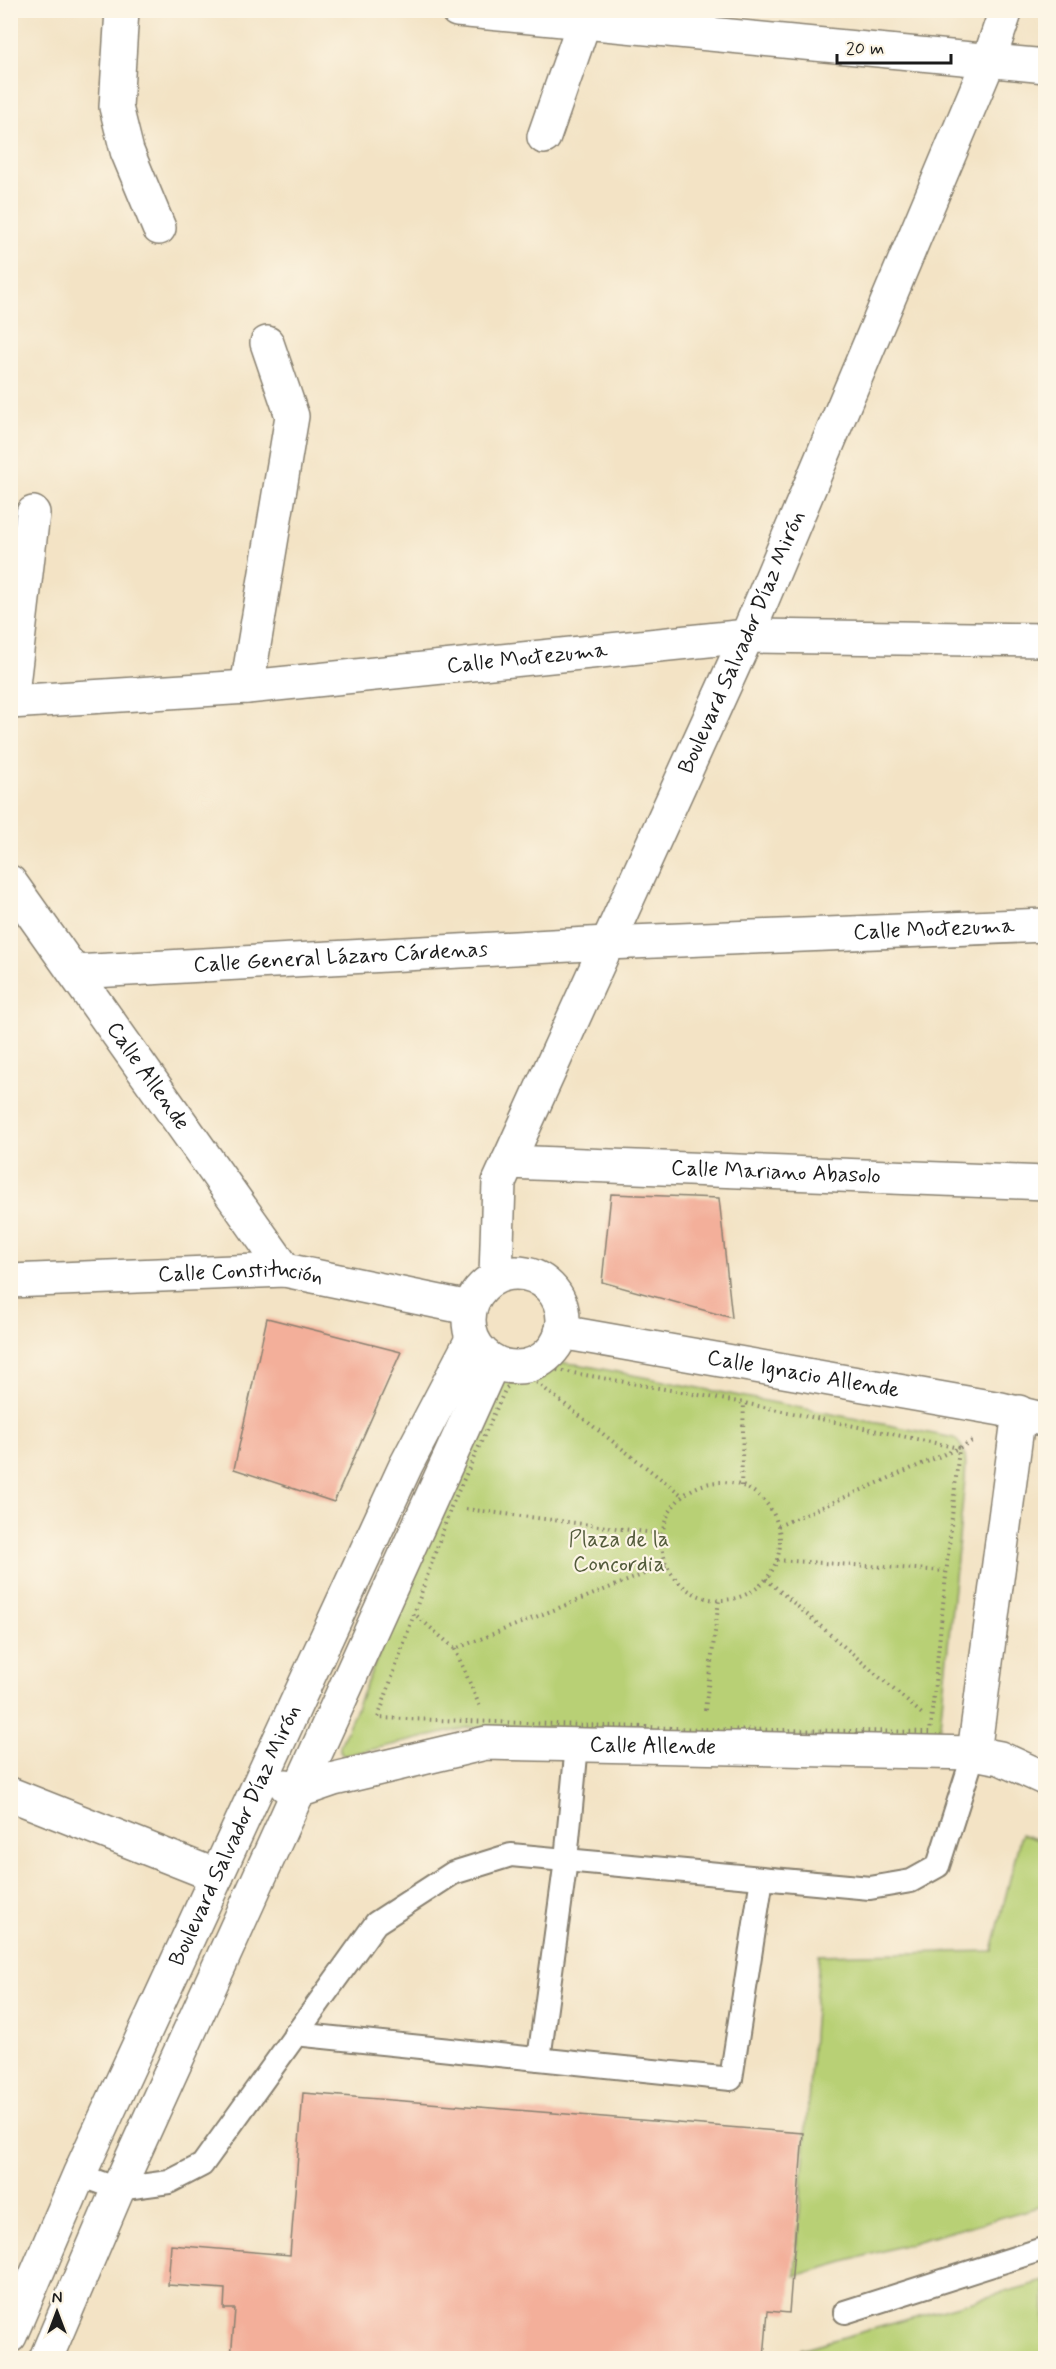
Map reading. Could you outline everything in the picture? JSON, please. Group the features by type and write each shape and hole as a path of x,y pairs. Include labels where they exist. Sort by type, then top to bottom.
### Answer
{"street":[{"path":"122,10 116,107 127,151 159,228"},
{"path":"457,10 584,22 665,20 1046,66"},
{"name":"Boulevard Salvador Díaz Mirón","path":"496,1276 499,1182 747,636 989,60 1006,10"},
{"path":"544,137 584,22"},
{"path":"247,687 292,416 267,343"},
{"path":"11,702 33,513"},
{"name":"Calle Moctezuma","path":"11,702 247,687 747,636 1046,640"},
{"name":"Calle Allende","path":"10,882 285,1270"},
{"name":"Calle Moctezuma","path":"607,943 1046,925"},
{"name":"Calle General Lázaro Cárdenas","path":"75,972 607,943"},
{"name":"Calle Mariano Abasolo","path":"508,1162 1046,1183"},
{"name":"Calle Constitución","path":"12,1284 285,1270 478,1336"},
{"path":"511,1273 527,1274 541,1280 553,1290 561,1304 563,1320 561,1332 555,1347 531,1368 515,1367 478,1336 483,1285 496,1276 511,1273"},
{"name":"Calle Ignacio Allende","path":"561,1332 1032,1416"},
{"name":"Boulevard Salvador Díaz Mirón","path":"46,2358 118,2189 336,1707 478,1336"},
{"name":"Boulevard Salvador Díaz Mirón","path":"10,2336 79,2175 406,1465 478,1336"},
{"path":"975,1753 1032,1416"},
{"name":"Calle Allende","path":"299,1791 334,1779 486,1743 975,1753 1000,1758 1046,1779"},
{"path":"263,1777 299,1791"},
{"path":"10,1794 217,1876"}],"lane":[{"path":"539,2059 566,1860 577,1745"},
{"path":"79,2175 118,2189 169,2182 202,2164 376,1923 453,1873 511,1855 870,1888 911,1881 938,1866 975,1753"},
{"path":"295,2034 731,2079 762,1878"},
{"path":"845,2312 1046,2248"}],"path":[{"path":"531,1368 683,1496"},
{"path":"395,1765 378,1718 413,1612 451,1507 506,1388 531,1368 551,1368 744,1403 959,1449"},
{"path":"741,1486 744,1403"},
{"path":"778,1526 1032,1416"},
{"path":"336,1707 378,1718 703,1729 930,1732 959,1449"},
{"path":"711,1483 727,1483 741,1486 758,1496 770,1509 778,1526 780,1543 777,1560 766,1579 753,1591 737,1598 719,1600 703,1598 688,1590 676,1579 667,1565 662,1550 662,1534 673,1507 683,1496 711,1483"},
{"path":"451,1507 662,1534"},
{"path":"777,1560 945,1571"},
{"path":"455,1649 667,1565"},
{"path":"766,1579 931,1721 975,1753"},
{"path":"703,1729 719,1600"},
{"path":"413,1612 455,1649 487,1721"}],"green space":[{"name":"Plaza de la Concordia","path":"531,1359 582,1365 954,1438 959,1442 966,1461 940,1725 937,1734 927,1741 470,1727 343,1756 340,1746 466,1448 501,1374 512,1365"},
{"path":"1021,1834 1045,1842 1045,2205 795,2276 819,1955 992,1951"},
{"path":"1045,2281 1045,2358 797,2358 801,2349"}],"building":[{"path":"611,1194 719,1198 732,1318 602,1282"},
{"path":"267,1318 401,1352 334,1502 234,1469"},
{"path":"303,2093 803,2133 789,2313 768,2311 764,2358 231,2358 235,2309 224,2309 225,2289 168,2285 171,2245 290,2255"}]}
